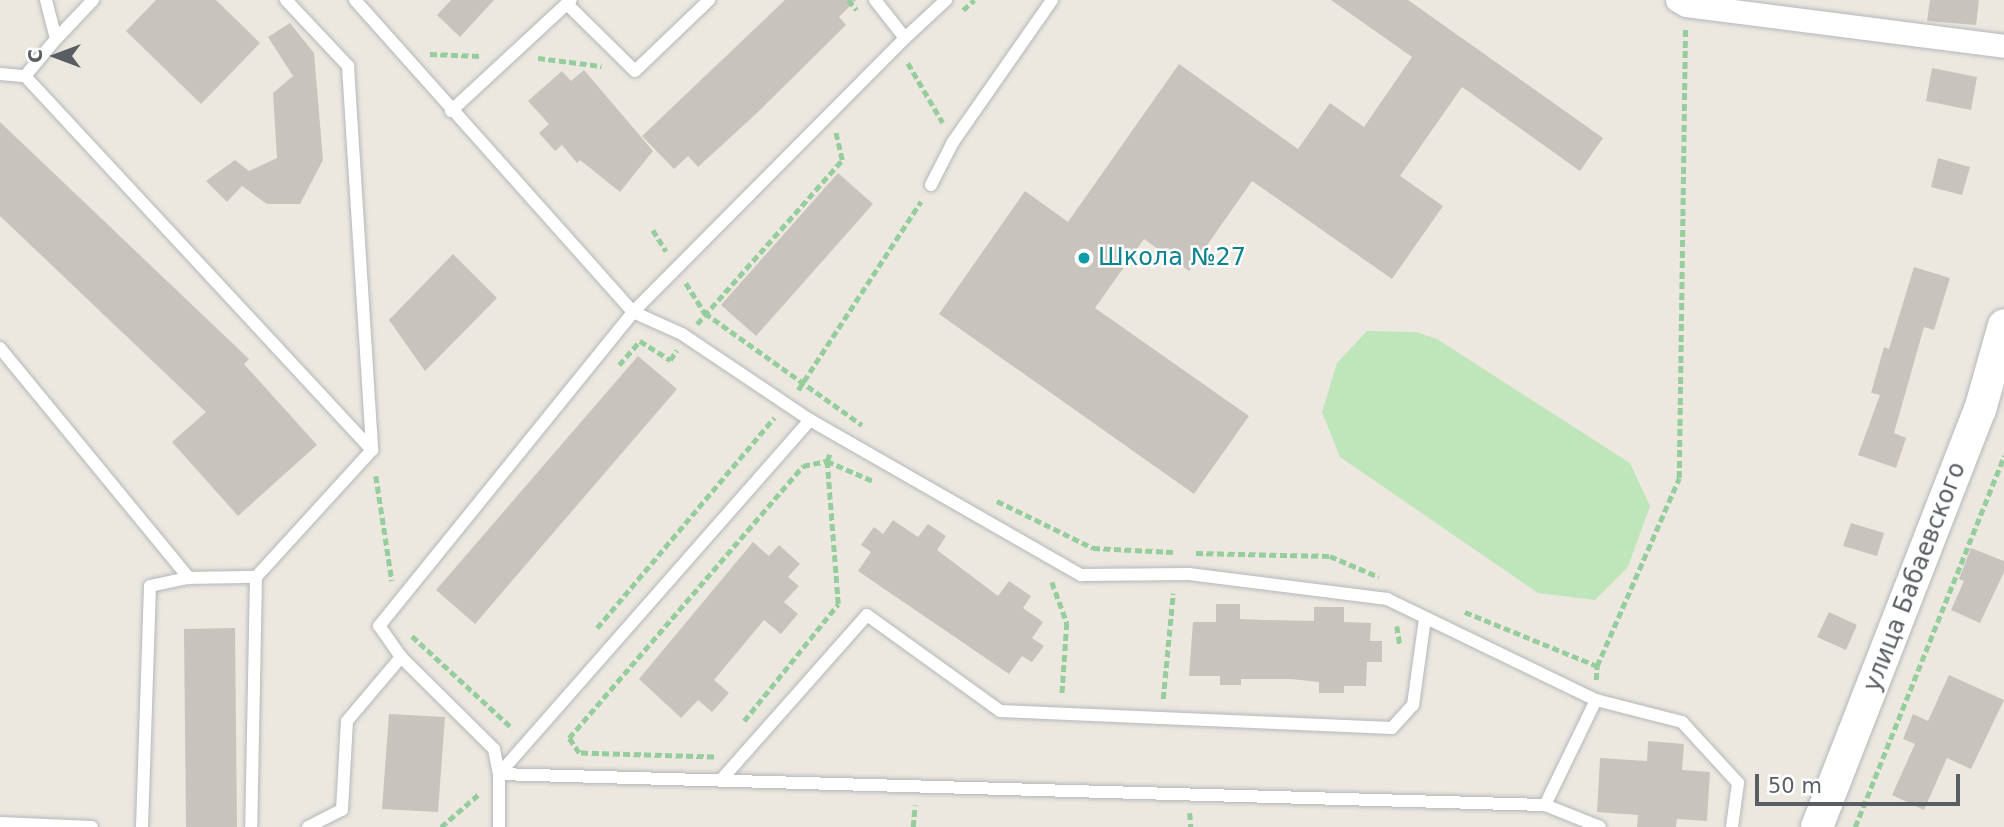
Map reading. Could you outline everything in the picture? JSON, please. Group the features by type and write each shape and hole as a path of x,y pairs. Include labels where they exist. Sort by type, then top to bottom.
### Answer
{"main road":[{"name":"улица Бабаевского","path":"1817,827 1980,410 2004,325"}],"street":[{"path":"1682,2 2004,46"}],"lane":[{"path":"46,0 55,39"},
{"path":"25,76 55,39 93,0"},
{"path":"251,827 256,577 372,450 348,66 286,0"},
{"path":"355,0 451,111 633,312 687,338 810,420 1081,575 1189,574 1387,599 1596,700 1682,722 1738,783 1732,827"},
{"path":"451,111 569,2 635,71 709,0"},
{"path":"875,0 905,38"},
{"path":"499,827 499,774 494,749 401,657 379,626 633,312 946,0"},
{"path":"931,185 953,142 1052,0"},
{"path":"0,74 25,76 372,450"},
{"path":"0,348 189,578"},
{"path":"499,774 810,420"},
{"path":"142,827 149,586 189,578 256,577"},
{"path":"721,780 867,615 1000,711 1392,727 1413,705 1425,618"},
{"path":"308,827 342,810 347,721 401,657"},
{"path":"1545,805 1596,700"},
{"path":"499,774 1545,805 1601,827"},
{"path":"0,823 92,827"}],"path":[{"path":"955,18 974,0"},
{"path":"1596,700 1597,666 1679,478 1682,2"},
{"path":"899,72 918,54"},
{"path":"908,63 953,142"},
{"path":"613,372 639,341 670,360 705,313 842,160 836,132 845,124"},
{"path":"592,634 806,382 931,185"},
{"path":"705,313 806,382 865,428"},
{"path":"372,450 399,624 512,730 521,719"},
{"path":"1856,827 2004,456"},
{"path":"739,727 838,604 827,461"},
{"path":"722,747 714,757 579,753 569,738 803,466 827,461 885,486"},
{"path":"993,499 1093,548 1330,556 1393,582"},
{"path":"1050,575 1067,623 1060,695 1073,696"},
{"path":"1163,700 1174,591 1188,592"},
{"path":"1457,609 1597,666"},
{"path":"1386,616 1396,624 1401,648"},
{"path":"1150,700 1176,701"},
{"path":"442,827 499,774"}],"green space":[{"path":"1367,331 1416,332 1437,339 1630,463 1650,506 1628,567 1595,600 1538,593 1340,457 1322,412 1337,363"}],"building":[{"path":"156,0 216,0 260,43 201,104 126,31"},
{"path":"451,0 494,0 460,37 437,15"},
{"path":"785,0 856,0 839,17 846,25 757,113 698,167 688,156 674,169 642,136"},
{"name":"Школа №27","path":"1331,0 1408,0 1603,138 1580,171 1462,87 1400,176 1443,206 1392,279 1252,181 1189,271 1144,239 1095,308 1249,416 1194,494 939,314 1025,191 1068,222 1179,64 1298,149 1330,103 1364,127 1412,57"},
{"path":"1930,0 1979,0 1976,25 1927,21"},
{"path":"290,23 314,53 323,160 300,204 267,204 242,186 227,202 206,181 235,160 249,171 277,158 273,93 293,76 268,37"},
{"path":"1932,68 1977,77 1971,110 1926,101"},
{"path":"584,70 653,151 620,192 580,160 577,163 562,145 555,151 539,133 549,124 528,101 562,71 571,81"},
{"path":"0,122 249,359 244,364 317,445 238,516 172,442 206,412 0,216"},
{"path":"1938,158 1970,167 1962,195 1931,187"},
{"path":"838,173 873,204 756,336 721,305"},
{"path":"453,254 497,298 425,371 389,320"},
{"path":"1914,267 1950,278 1934,330 1924,327 1894,433 1906,438 1896,468 1858,455 1880,395 1871,393 1884,347 1889,349"},
{"path":"638,356 677,389 475,624 436,590"},
{"path":"893,520 918,537 928,524 946,536 937,550 998,596 1009,581 1031,596 1023,608 1043,622 1032,638 1044,646 1032,662 1022,656 1009,674 858,571 871,552 861,545 874,527 883,534"},
{"path":"1851,523 1884,533 1877,556 1843,546"},
{"path":"753,542 769,556 779,545 800,564 788,577 799,586 784,602 798,614 781,634 764,620 714,680 729,693 712,712 698,700 681,718 639,679"},
{"path":"1971,548 2004,561 2004,572 1980,623 1951,610 1964,581 1959,579"},
{"path":"1216,604 1240,604 1240,619 1265,620 1314,621 1314,607 1344,607 1344,622 1371,623 1370,641 1382,641 1382,662 1367,662 1366,686 1344,686 1344,693 1319,693 1319,682 1241,679 1241,685 1220,685 1220,676 1189,676 1193,622 1216,622"},
{"path":"1829,612 1857,625 1846,650 1817,637"},
{"path":"235,628 237,827 186,827 184,629"},
{"path":"1949,675 2004,700 1971,769 1947,758 1924,810 1892,795 1915,744 1903,739 1913,714 1928,721"},
{"path":"389,714 445,717 438,812 382,809"},
{"path":"1648,741 1684,744 1682,770 1710,772 1707,821 1677,819 1676,827 1637,827 1638,815 1597,812 1600,758 1647,761"}],"place":[{"name":"Школа №27","path":"1084,258"}]}
